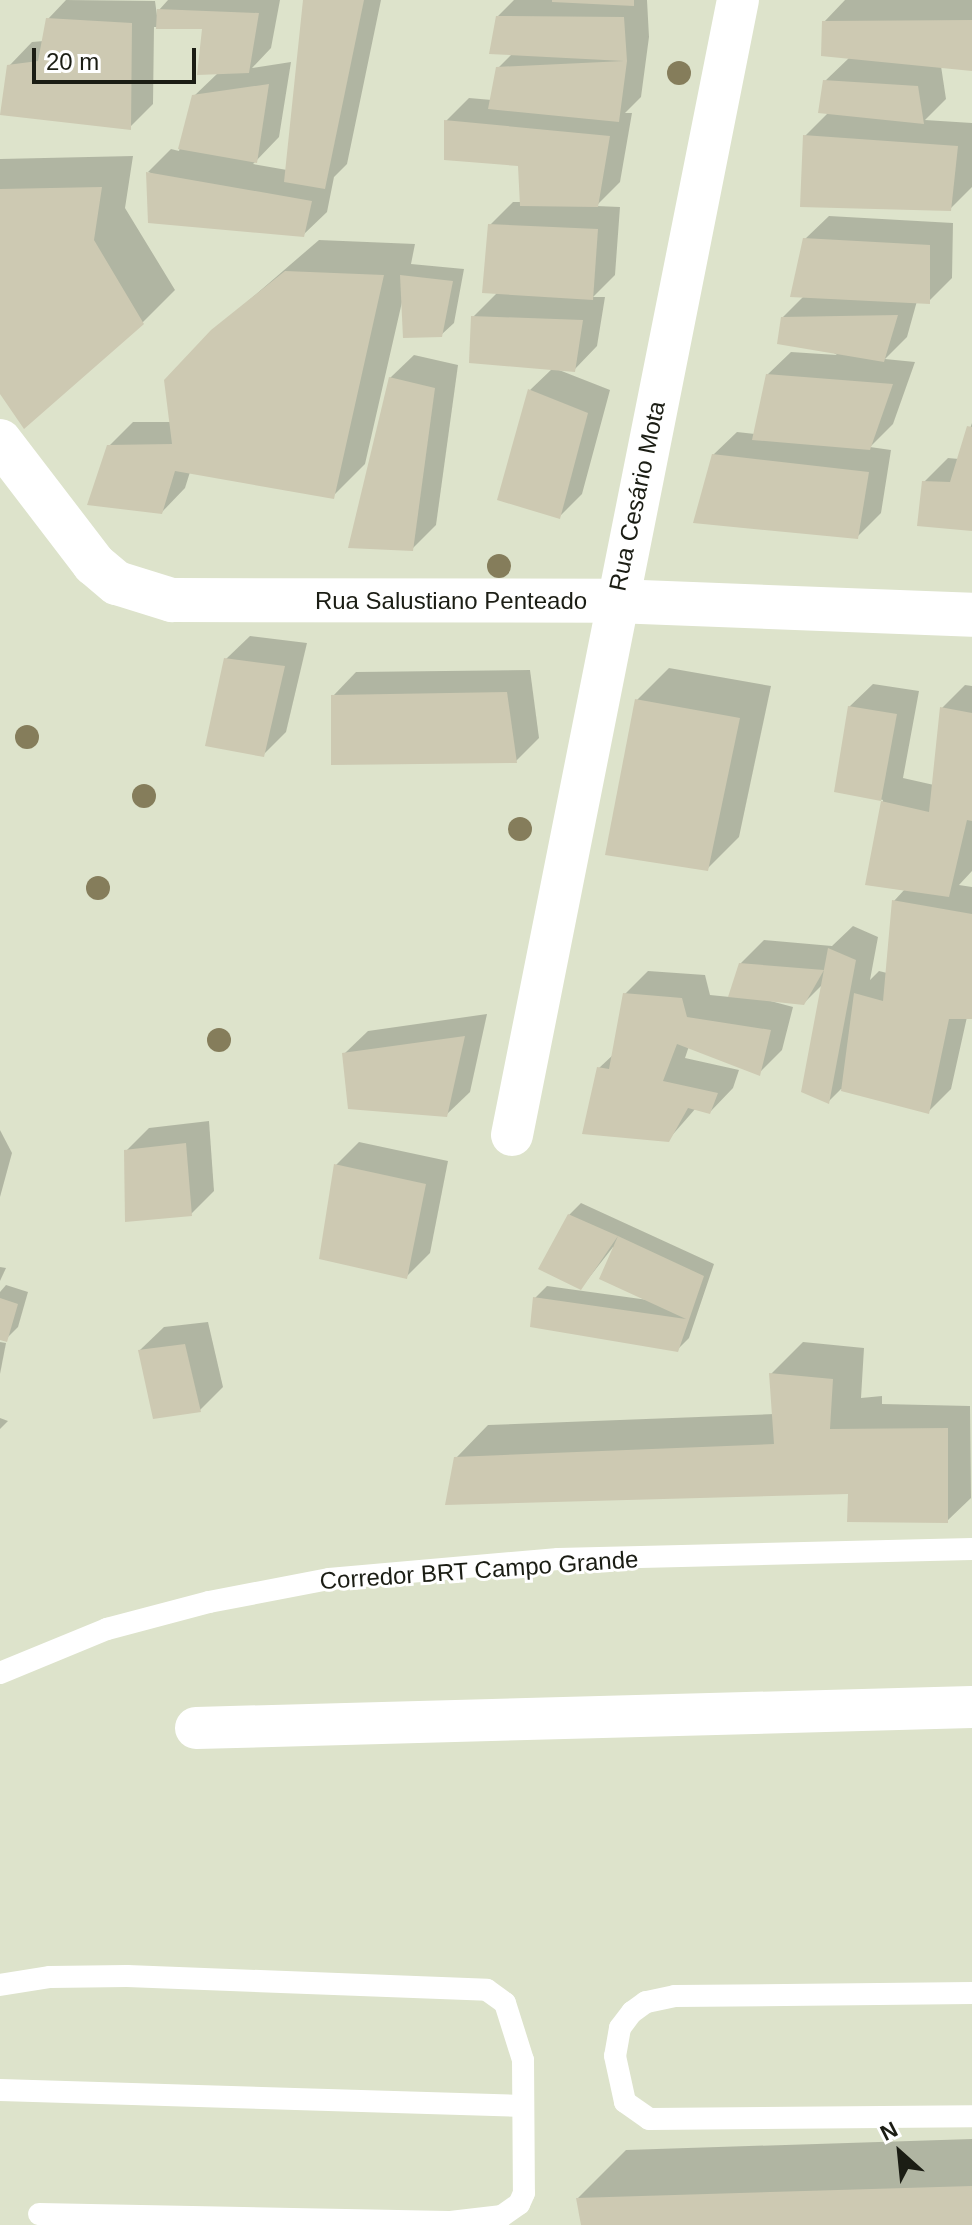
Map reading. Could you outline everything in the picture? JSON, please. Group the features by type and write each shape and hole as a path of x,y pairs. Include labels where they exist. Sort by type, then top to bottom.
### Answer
{"street":[{"name":"Rua Cesário Mota","path":"512,1135 615,601 738,0"},
{"name":"Rua Salustiano Penteado","path":"0,441 70,539 117,583 145,595 172,600 615,601 972,615"},
{"path":"196,1728 972,1707"}],"lane":[{"name":"Corredor BRT Campo Grande","path":"0,1673 107,1629 209,1602 329,1579 558,1559 972,1549"},
{"path":"0,1985 50,1977 127,1976 487,1990 501,1998 515,2027 523,2060 524,2193 519,2204 502,2216 450,2222 39,2214"},
{"path":"972,1993 675,1996 646,2002 632,2012 620,2028 615,2056 625,2102 649,2119 972,2116"},
{"path":"0,2090 523,2106"}],"building":[{"path":"303,0 364,0 325,189 284,182"},
{"path":"634,0 634,6 552,2"},
{"path":"157,9 259,13 249,73 197,75 202,29 156,29"},
{"path":"496,16 624,17 627,61 619,122 488,109 496,67 624,61 489,54"},
{"path":"46,18 132,23 131,130 0,115 7,65 38,61"},
{"path":"972,20 972,71 821,56 822,21"},
{"path":"823,80 918,86 924,124 818,113"},
{"path":"269,84 257,163 178,149 192,95"},
{"path":"444,120 610,136 598,207 520,206 518,166 444,160"},
{"path":"803,135 958,146 951,211 800,207"},
{"path":"146,172 312,201 304,237 148,223"},
{"path":"102,187 94,240 144,324 24,429 0,394 0,189"},
{"path":"488,224 598,229 593,300 482,293"},
{"path":"803,238 930,245 930,304 790,297"},
{"path":"285,271 384,275 334,499 175,471 162,514 87,505 107,445 172,444 164,380 211,330"},
{"path":"400,275 453,281 442,337 403,338"},
{"path":"898,315 884,362 777,344 781,317"},
{"path":"471,316 583,320 575,372 469,363"},
{"path":"766,374 893,384 870,450 752,440"},
{"path":"389,377 435,388 413,551 348,548"},
{"path":"528,389 588,413 560,519 497,500"},
{"path":"967,426 972,427 972,531 917,526 922,481 950,482"},
{"path":"712,454 869,472 858,539 693,523"},
{"path":"224,658 285,666 264,757 205,746"},
{"path":"507,692 517,763 331,765 331,695"},
{"path":"635,699 740,718 708,871 605,855"},
{"path":"848,706 897,714 881,801 834,792"},
{"path":"940,707 972,713 972,821 967,820 949,897 865,885 881,801 929,812"},
{"path":"892,900 972,914 972,1019 949,1019 929,1114 841,1091 854,993 883,1001"},
{"path":"828,948 856,960 829,1104 801,1092"},
{"path":"739,963 824,970 804,1005 728,997"},
{"path":"623,993 682,998 687,1017 771,1030 760,1076 677,1044 663,1081 718,1093 710,1114 688,1108 669,1142 582,1134 597,1067 609,1069"},
{"path":"465,1036 447,1117 348,1109 342,1053"},
{"path":"186,1143 192,1216 125,1222 124,1150"},
{"path":"334,1164 426,1184 407,1279 319,1259"},
{"path":"568,1214 618,1236 581,1290 538,1269"},
{"path":"618,1236 704,1276 678,1352 530,1327 533,1297 686,1319 599,1279"},
{"path":"0,1298 18,1304 7,1342 0,1340"},
{"path":"185,1344 201,1412 153,1419 138,1350"},
{"path":"769,1373 833,1379 830,1429 948,1428 948,1523 847,1522 848,1494 445,1505 454,1457 774,1444"},
{"path":"972,2186 972,2225 581,2225 576,2198"}]}
